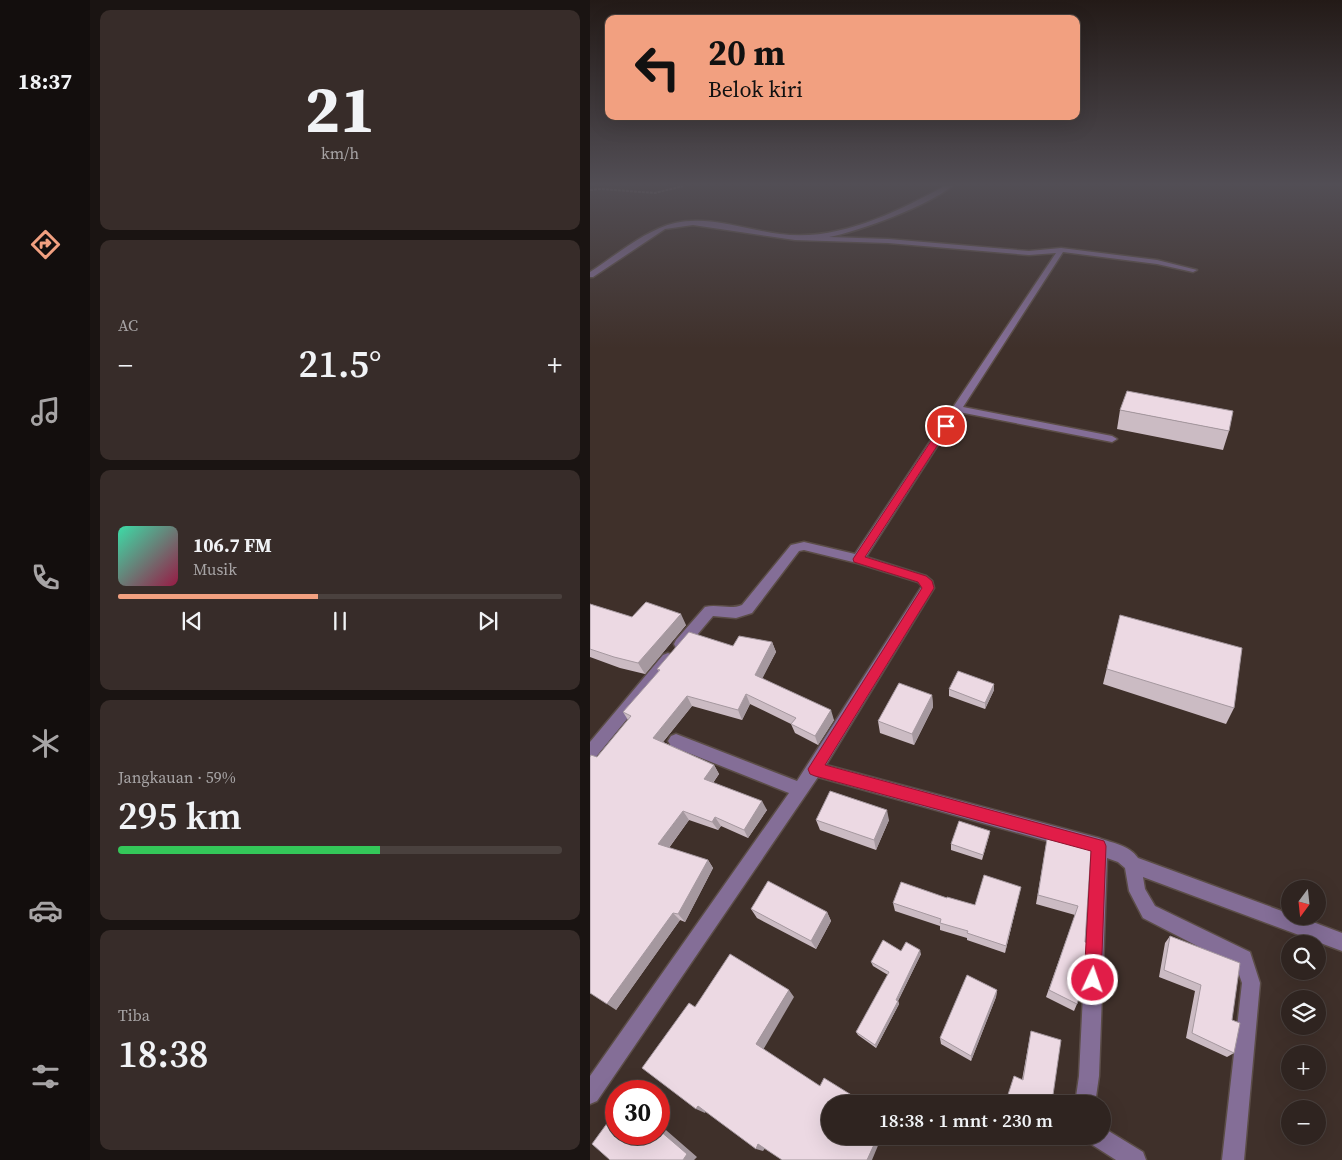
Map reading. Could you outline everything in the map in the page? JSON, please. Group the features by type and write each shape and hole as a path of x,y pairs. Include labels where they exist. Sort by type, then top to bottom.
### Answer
{"street":[{"path":"590,274 644,240"},
{"path":"865,240 1001,251 1061,250 1149,261 1193,270"},
{"path":"858,559 1061,250"},
{"path":"957,409 1112,439"},
{"path":"590,753 708,612 712,610 736,613 746,609 795,548 804,546 858,559 922,579 928,584 928,588 815,769 590,1094"},
{"path":"676,742 800,790"},
{"path":"815,769 1099,846 1125,856 1134,865 1342,942"},
{"path":"1086,1095 1089,1076 1099,846"},
{"path":"1134,865 1136,888 1149,912 1243,959 1248,970 1251,983 1233,1160"},
{"path":"1111,1144 1135,1160"}],"building":[{"path":"1127,391 1233,411 1229,431 1120,410"},
{"path":"646,602 681,614 638,663 590,649 590,604 632,617"},
{"path":"1120,615 1242,648 1234,708 1107,669"},
{"path":"689,632 733,646 739,636 772,642 755,675 831,710 815,736 791,724 796,718 746,694 738,710 687,696 653,738 714,765 704,779 762,801 744,830 715,817 712,822 683,811 658,844 708,860 678,914 673,913 607,1004 590,993 590,757 591,755 597,757 631,716 623,712 660,670 657,669"},
{"path":"958,671 994,684 985,703 949,689"},
{"path":"899,683 932,695 912,734 878,721"},
{"path":"830,791 887,810 874,840 816,820"},
{"path":"959,821 990,831 983,855 951,844"},
{"path":"1047,839 1091,850 1085,942 1087,943 1085,978 1077,1004 1049,990 1078,906 1038,895"},
{"path":"984,875 1021,887 1006,946 967,933 968,931 940,923 941,919 893,903 901,882 947,898 975,905"},
{"path":"768,881 827,912 811,941 751,909"},
{"path":"1170,936 1240,963 1232,1020 1240,1023 1234,1053 1192,1033 1201,985 1164,970"},
{"path":"883,940 901,951 906,942 920,950 896,1000 898,1001 875,1045 856,1032 889,972 871,962"},
{"path":"730,954 789,990 756,1044 820,1086 824,1078 851,1095 821,1095 821,1145 874,1145 867,1160 782,1160 758,1144 756,1149 698,1106 696,1109 670,1089 670,1080 658,1080 642,1068 689,1003 695,1007"},
{"path":"967,975 997,990 971,1056 940,1038"},
{"path":"1031,1031 1061,1040 1053,1095 1008,1095 1014,1076 1023,1080"},
{"path":"605,1126 605,1145 670,1145 670,1139 687,1154 683,1160 610,1160 592,1144"}],"route":[{"path":"946,426 858,559 922,579 928,584 927,591 815,769 1099,846 1093,980"}]}
